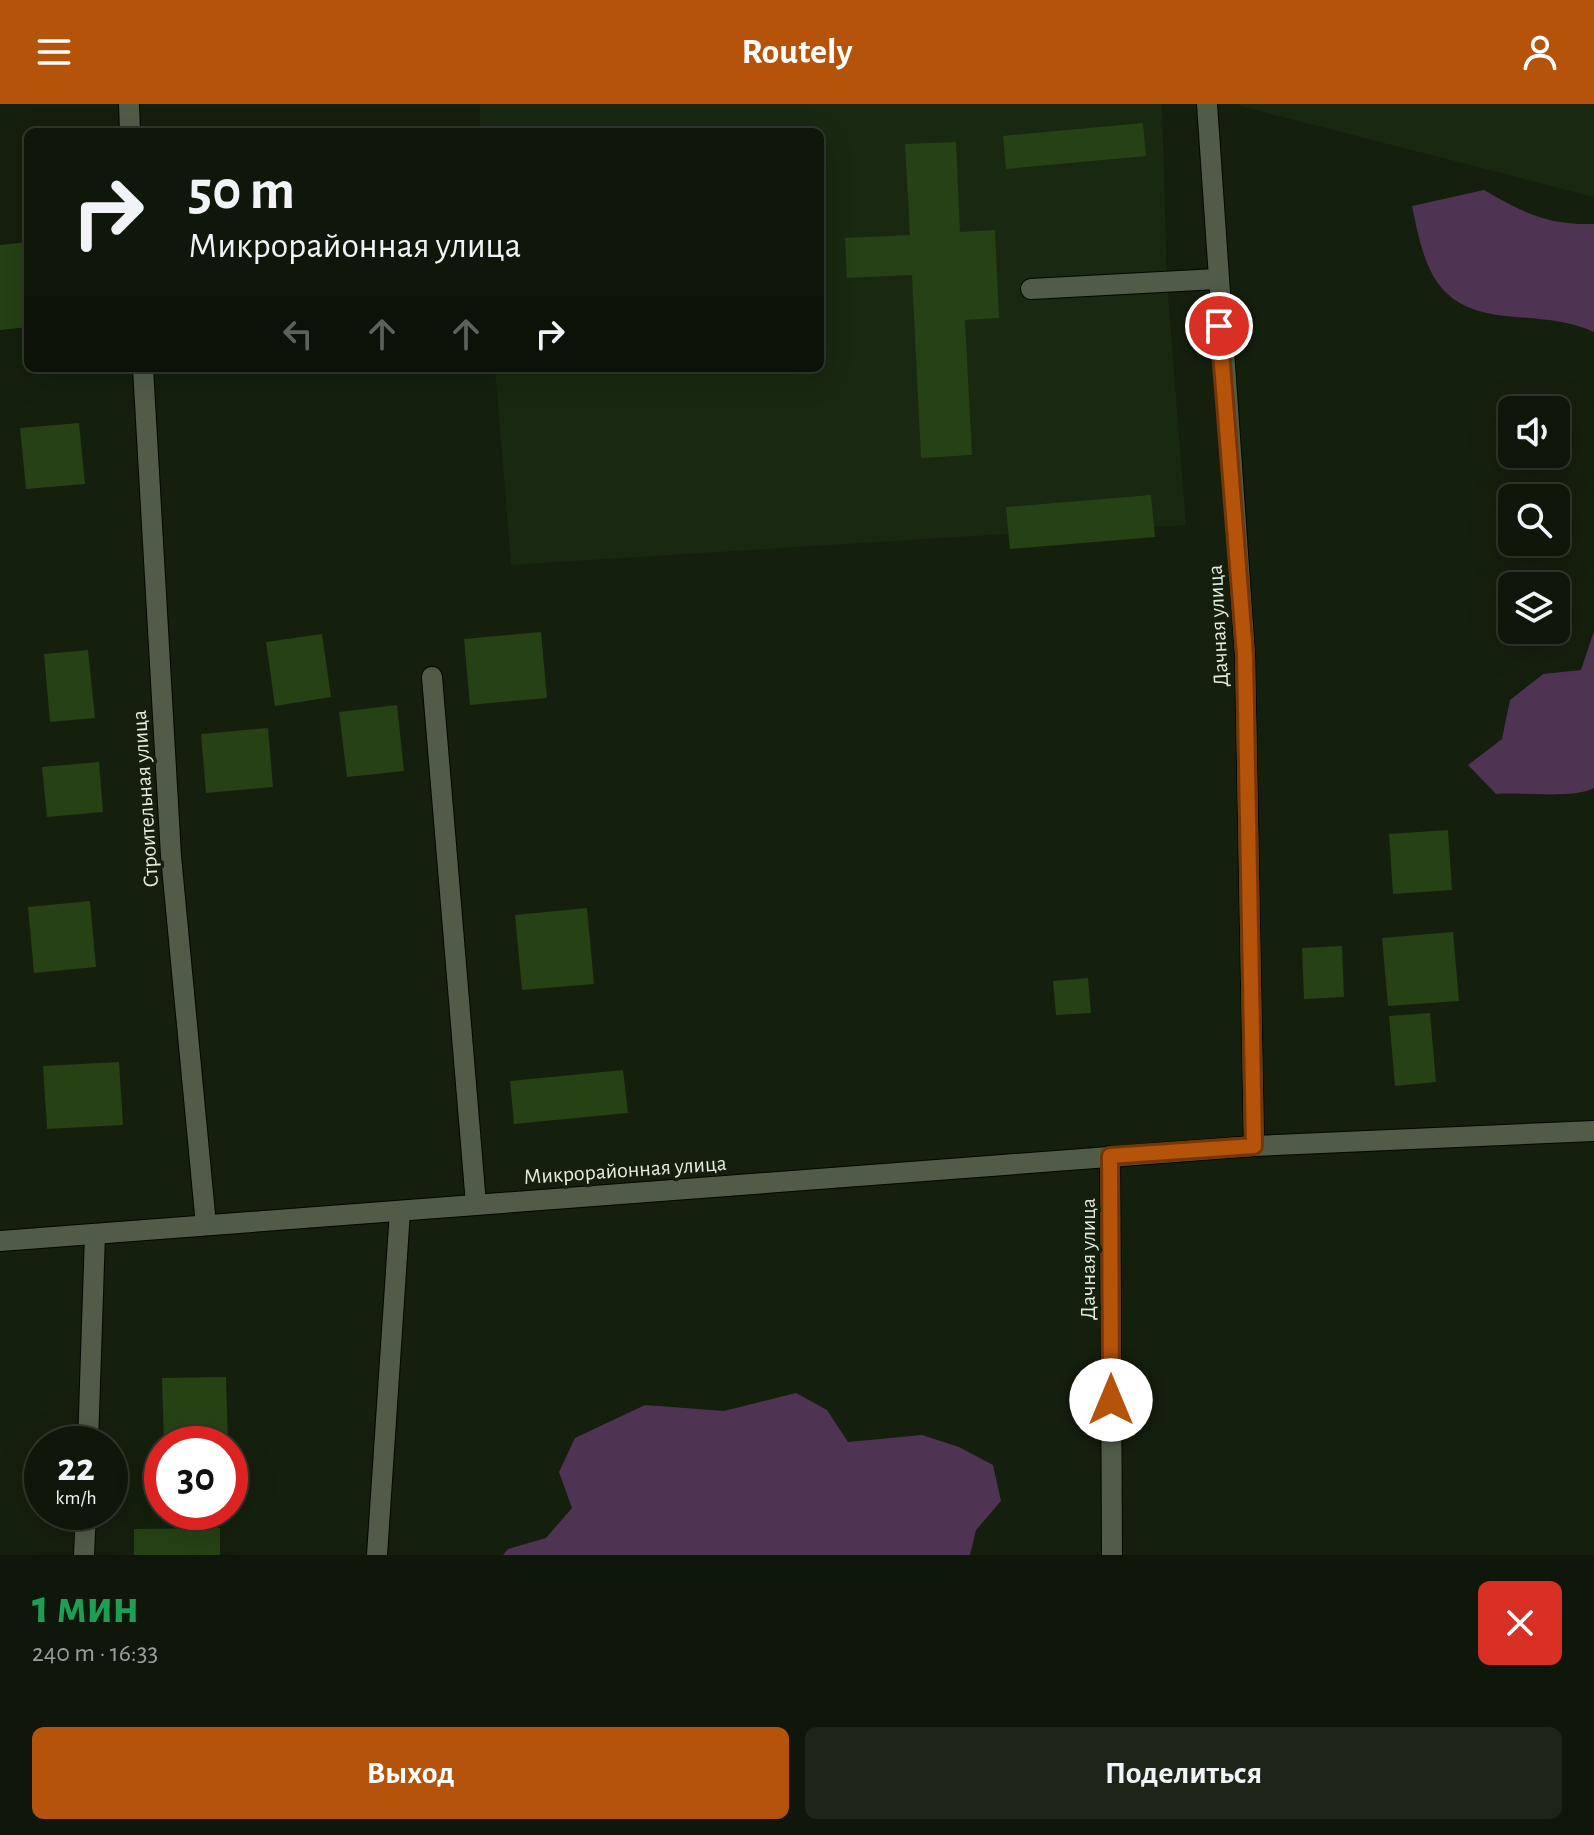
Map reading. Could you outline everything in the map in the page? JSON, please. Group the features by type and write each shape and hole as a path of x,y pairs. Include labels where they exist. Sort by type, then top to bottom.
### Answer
{"street":[{"path":"129,104 130,128"},
{"name":"Дачная улица","path":"1207,104 1245,655 1254,1146"},
{"path":"1031,289 1217,279"},
{"name":"Строительная улица","path":"143,372 171,856 206,1225"},
{"path":"432,677 476,1204"},
{"name":"Микрорайонная улица","path":"0,1241 1254,1146 1594,1131"},
{"name":"Дачная улица","path":"1110,1156 1112,1555"},
{"path":"377,1555 400,1211"},
{"path":"89,1426 95,1234"},
{"path":"84,1555 85,1530"}],"shaded area":[{"path":"480,104 1162,104 1167,281 1186,525 1154,527 1155,537 1010,549 1008,534 511,565 495,372 824,372 824,128 480,128"},
{"path":"1594,104 1594,197 1240,106"},
{"path":"1484,190 1536,216 1594,224 1594,332 1556,321 1489,314 1452,298 1440,286 1423,252 1412,206"},
{"path":"1594,631 1594,788 1561,794 1496,794 1468,765 1502,739 1510,700 1543,674 1581,670"},
{"path":"796,1393 827,1410 848,1442 922,1435 959,1447 993,1465 1001,1501 976,1530 970,1555 503,1555 508,1549 546,1538 572,1508 559,1472 575,1438 645,1405 724,1411"}],"building":[{"path":"1143,123 1146,156 1006,169 1003,136"},
{"path":"956,142 960,232 995,230 999,318 965,320 972,455 921,458 912,275 847,278 845,238 910,235 905,144"},
{"path":"24,242 24,327 0,330 0,245"},
{"path":"79,423 85,484 26,489 20,428"},
{"path":"1151,495 1155,537 1010,549 1006,507"},
{"path":"541,632 547,698 470,705 464,639"},
{"path":"322,634 331,697 275,706 266,642"},
{"path":"88,650 95,718 50,722 44,654"},
{"path":"397,705 404,771 347,777 339,712"},
{"path":"268,728 273,787 206,793 201,734"},
{"path":"99,762 103,812 47,817 42,767"},
{"path":"1448,830 1452,890 1393,894 1389,834"},
{"path":"90,901 96,967 34,973 28,907"},
{"path":"587,908 594,984 522,990 515,915"},
{"path":"1453,932 1459,1001 1388,1006 1382,938"},
{"path":"1342,946 1344,997 1304,999 1302,948"},
{"path":"1088,978 1091,1013 1056,1015 1053,981"},
{"path":"1430,1013 1436,1082 1395,1086 1389,1016"},
{"path":"119,1062 123,1125 47,1129 43,1066"},
{"path":"623,1070 628,1113 514,1124 510,1081"},
{"path":"226,1377 227,1426 163,1426 162,1378"},
{"path":"134,1529 220,1530 220,1555 134,1555"}],"route":[{"path":"1111,1400 1110,1156 1254,1146 1245,655 1219,326"}]}
